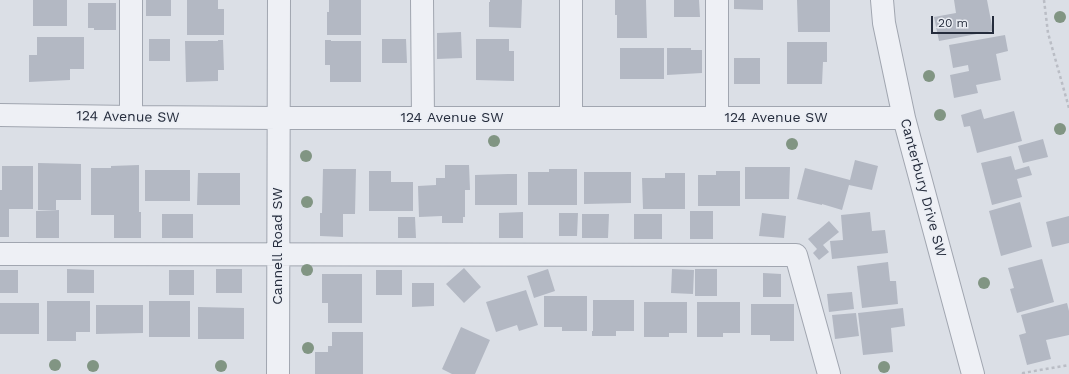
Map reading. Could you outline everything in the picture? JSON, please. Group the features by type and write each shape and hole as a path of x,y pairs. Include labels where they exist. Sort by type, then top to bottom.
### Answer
{"street":[{"path":"131,0 131,117"},
{"name":"Cannell Road SW","path":"278,374 279,0"},
{"path":"422,0 423,118"},
{"path":"571,0 572,117"},
{"path":"717,0 717,118"},
{"name":"Canterbury Drive SW","path":"882,0 884,23 904,118 973,374"},
{"name":"124 Avenue SW","path":"0,115 278,118 904,118"},
{"path":"0,254 796,256 829,374"}],"path":[{"path":"1044,0 1048,33 1069,108"},
{"path":"1023,374 1069,365"}],"building":[{"path":"33,0 67,0 67,26 33,26"},
{"path":"146,0 171,0 171,16 146,16"},
{"path":"187,0 218,0 218,9 224,9 224,35 187,35"},
{"path":"329,0 361,0 361,35 327,35 327,12 329,12"},
{"path":"490,0 522,0 521,28 489,27"},
{"path":"615,0 646,0 647,38 617,38 617,15 615,15"},
{"path":"674,0 699,0 700,17 674,17"},
{"path":"734,0 763,0 763,10 734,9"},
{"path":"797,0 830,0 830,32 798,32"},
{"path":"954,0 987,0 993,31 939,41 934,17 956,13"},
{"path":"88,3 116,3 116,30 94,30 94,28 88,28"},
{"path":"461,32 462,58 437,59 437,33"},
{"path":"1005,35 1008,51 996,54 1001,80 976,85 978,93 954,98 950,75 969,71 968,65 953,68 949,45"},
{"path":"37,37 84,37 84,69 70,69 70,80 29,82 29,55 37,55"},
{"path":"149,39 170,39 170,61 149,61"},
{"path":"382,39 406,39 407,63 382,63"},
{"path":"476,39 509,39 509,51 514,51 514,81 476,80"},
{"path":"223,40 224,70 218,70 218,81 186,82 185,41"},
{"path":"325,40 361,41 361,82 330,82 330,65 325,65"},
{"path":"787,42 827,42 827,62 823,62 822,84 787,84"},
{"path":"620,48 664,48 664,79 620,79"},
{"path":"667,48 691,48 691,50 702,50 702,73 667,75"},
{"path":"734,58 760,58 760,84 734,84"},
{"path":"981,109 984,119 1014,111 1022,141 977,153 970,126 964,127 961,115"},
{"path":"1043,139 1048,157 1023,163 1018,146"},
{"path":"1011,156 1015,170 1029,166 1032,175 1017,179 1022,197 992,205 981,163"},
{"path":"855,160 878,166 872,190 849,185 842,210 797,199 805,168 850,180"},
{"path":"38,163 81,164 81,200 56,200 56,210 38,210"},
{"path":"139,165 139,212 141,212 141,238 114,238 114,215 91,215 91,168 111,168 111,166"},
{"path":"445,165 469,165 470,190 465,190 465,217 463,217 463,223 442,223 442,216 419,217 418,186 436,185 436,178 445,178"},
{"path":"2,166 33,166 33,209 9,209 9,237 0,237 0,190 2,190"},
{"path":"745,167 790,167 789,199 745,199"},
{"path":"323,169 356,169 355,214 343,214 343,237 320,236"},
{"path":"549,169 577,169 577,205 528,205 528,172 549,172"},
{"path":"145,170 190,170 190,201 145,201"},
{"path":"369,171 391,171 391,182 413,182 413,211 369,211"},
{"path":"716,171 740,171 740,206 698,206 698,175 716,175"},
{"path":"584,172 631,172 631,203 584,204"},
{"path":"198,173 240,173 240,205 197,205"},
{"path":"665,173 685,173 685,209 643,209 642,178 665,178"},
{"path":"517,174 517,205 475,205 475,175"},
{"path":"1020,202 1032,247 1001,256 989,211"},
{"path":"59,210 59,238 36,238 36,211"},
{"path":"690,211 713,211 713,239 690,239"},
{"path":"523,212 523,238 499,238 499,213"},
{"path":"870,212 872,231 885,230 888,253 832,259 830,241 843,240 841,215"},
{"path":"559,213 578,213 577,236 559,236"},
{"path":"762,213 786,216 784,238 759,236"},
{"path":"162,214 193,214 193,238 162,238"},
{"path":"582,214 609,214 608,238 582,238"},
{"path":"634,214 662,214 662,239 634,239"},
{"path":"1069,216 1069,243 1052,247 1046,222"},
{"path":"398,217 415,217 416,238 398,238"},
{"path":"829,221 839,232 823,245 829,252 819,260 813,253 817,249 808,239"},
{"path":"1042,259 1054,302 1017,313 1010,289 1014,288 1008,268"},
{"path":"888,262 890,281 896,281 898,304 862,308 857,266"},
{"path":"464,268 481,287 464,303 446,284"},
{"path":"67,269 94,270 94,293 67,293"},
{"path":"216,269 242,269 242,293 216,293"},
{"path":"548,269 555,291 534,298 527,276"},
{"path":"672,269 694,270 693,294 671,293"},
{"path":"695,269 717,269 717,296 695,296"},
{"path":"0,270 18,270 18,293 0,293"},
{"path":"169,270 194,270 194,295 169,295"},
{"path":"376,270 402,270 402,295 376,295"},
{"path":"763,273 781,274 781,297 763,297"},
{"path":"322,274 362,274 362,323 328,323 328,303 322,303"},
{"path":"412,283 434,283 434,306 412,307"},
{"path":"526,290 538,325 519,331 517,325 496,332 486,302"},
{"path":"852,292 854,309 829,312 827,294"},
{"path":"544,296 587,296 587,331 562,331 562,327 544,327"},
{"path":"593,300 634,300 634,331 616,331 616,336 592,336"},
{"path":"47,301 90,301 90,332 76,332 76,341 47,341"},
{"path":"149,301 190,301 190,337 149,337"},
{"path":"644,302 687,302 687,333 669,333 669,337 644,337"},
{"path":"697,302 740,302 740,333 723,333 723,337 697,337"},
{"path":"0,303 39,303 39,334 0,334"},
{"path":"1067,303 1069,311 1069,335 1046,340 1051,359 1027,365 1019,335 1026,333 1021,315"},
{"path":"751,304 794,304 794,341 770,341 770,335 751,335"},
{"path":"96,305 143,305 143,333 96,334"},
{"path":"198,307 244,308 244,339 198,339"},
{"path":"903,308 905,326 891,328 893,352 863,355 858,313"},
{"path":"856,313 859,336 835,339 832,315"},
{"path":"461,327 490,340 475,374 452,374 442,369"},
{"path":"332,332 363,332 363,374 315,374 315,352 328,352 328,346 332,346"}]}
